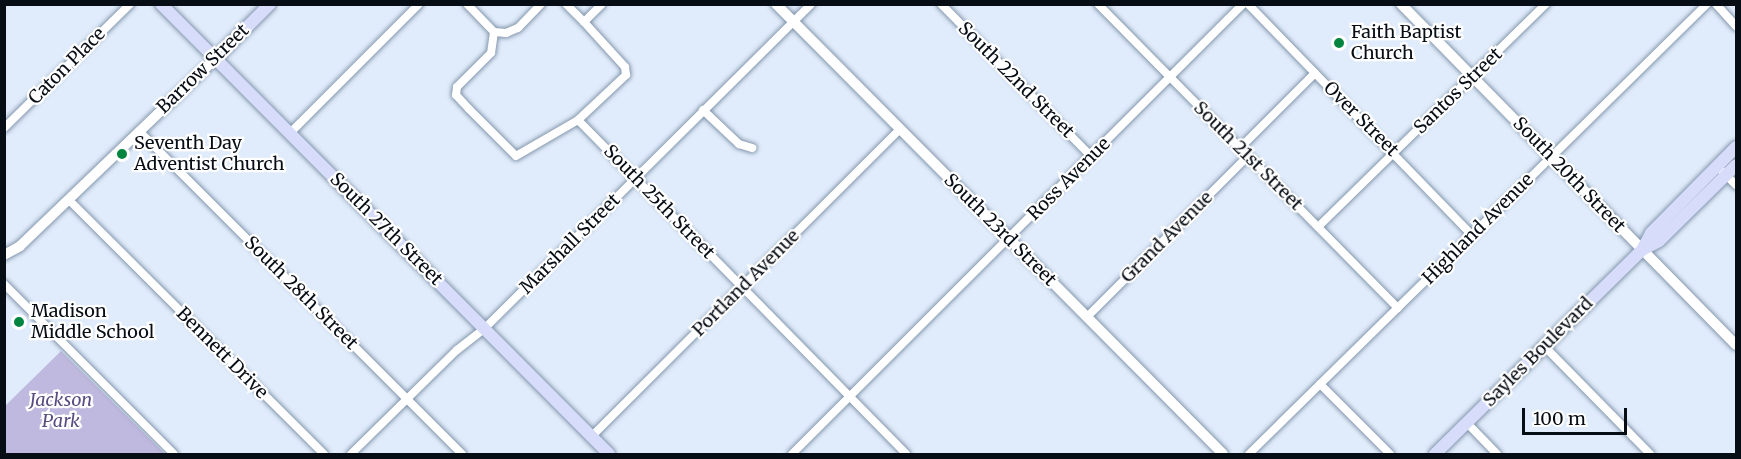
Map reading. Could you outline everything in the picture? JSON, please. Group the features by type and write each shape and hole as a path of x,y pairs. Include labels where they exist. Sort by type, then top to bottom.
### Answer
{"main road":[{"name":"South 27th Street","path":"161,4 609,454"},
{"name":"Barrow Street","path":"216,58 270,4"},
{"name":"Sayles Boulevard","path":"1435,454 1543,345 1642,250 1659,242 1722,171 1737,147"},
{"name":"Sayles Boulevard","path":"1722,171 1737,165"}],"street":[{"name":"Caton Place","path":"4,128 130,4"},
{"path":"290,133 419,4"},
{"path":"467,4 494,32"},
{"path":"494,32 518,28 541,4"},
{"path":"494,32 491,53 457,87 456,95 516,156 578,120 626,75 625,67 566,4"},
{"path":"585,22 602,4"},
{"name":"South 23rd Street","path":"777,4 1223,454"},
{"name":"Marshall Street","path":"351,454 457,350 485,328 811,4"},
{"name":"South 22nd Street","path":"941,4 1091,156"},
{"name":"South 21st Street","path":"1098,4 1398,308"},
{"name":"Ross Avenue","path":"792,454 1246,4"},
{"name":"Over Street","path":"1246,4 1395,153 1472,235"},
{"name":"South 20th Street","path":"1401,4 1737,345"},
{"name":"Santos Street","path":"1318,227 1546,4"},
{"name":"Highland Avenue","path":"1249,454 1707,4"},
{"path":"1716,4 1737,26"},
{"name":"Barrow Street","path":"4,255 20,246 216,58"},
{"path":"1240,148 1315,73"},
{"path":"703,110 739,144 752,148"},
{"name":"South 25th Street","path":"578,120 637,177 742,288 906,454"},
{"name":"Portland Avenue","path":"591,436 900,129"},
{"name":"South 28th Street","path":"139,131 462,454"},
{"name":"Grand Avenue","path":"1087,317 1248,156"},
{"path":"1722,171 1737,185"},
{"name":"Bennett Drive","path":"69,200 324,454"},
{"path":"4,284 174,454"},
{"path":"1543,345 1650,454"},
{"path":"1320,384 1390,454"},
{"path":"1467,423 1497,454"}],"green space":[{"name":"Jackson Park","path":"61,351 165,454 5,454 5,406"}],"place":[{"name":"Faith Baptist Church","path":"1339,43"},
{"name":"Seventh Day Adventist Church","path":"122,154"},
{"name":"Madison Middle School","path":"19,322"}]}
